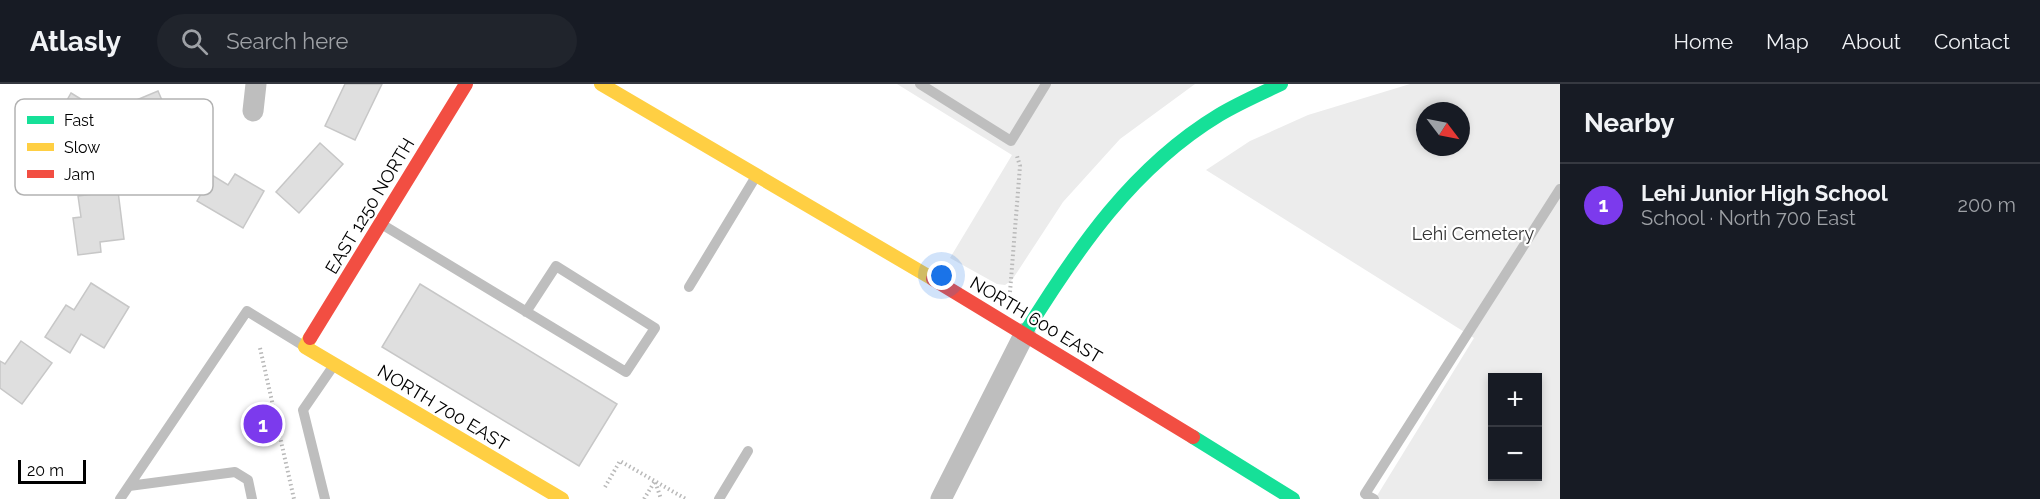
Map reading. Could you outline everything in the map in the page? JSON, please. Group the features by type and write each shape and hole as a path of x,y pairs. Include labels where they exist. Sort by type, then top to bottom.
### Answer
{"street":[{"path":"253,111 255,84"},
{"name":"EAST 1250 NORTH","path":"305,347 466,84"},
{"name":"NORTH 600 EAST","path":"601,84 1025,333 1293,499"},
{"path":"941,499 1025,333 1062,273 1107,211 1155,161 1212,118 1281,84"},
{"name":"NORTH 700 EAST","path":"305,347 546,495 562,499"}],"lane":[{"path":"920,84 1011,141 1046,84"},
{"path":"689,287 756,175"},
{"path":"1374,499 1365,494 1560,189"},
{"path":"380,224 526,312 626,372 655,328 556,266 526,312"},
{"path":"120,499 247,311 305,347"},
{"path":"325,499 303,410 334,364"},
{"path":"719,499 748,451"},
{"path":"129,486 235,472 248,480 252,499"}],"path":[{"path":"1010,292 1020,166 1011,141"},
{"path":"260,348 294,499"},
{"path":"604,487 620,461 687,499"},
{"path":"644,499 655,481"},
{"path":"655,481 661,499"}],"green space":[{"path":"897,84 1195,84 1120,139 1063,202 1012,280 1005,285 997,284 950,258 1012,155"},
{"name":"Lehi Cemetery","path":"1410,84 1560,84 1560,499 1375,499 1474,338 1206,170 1250,141 1308,115"}],"building":[{"path":"345,84 382,84 355,140 325,126"},
{"path":"158,91 161,99 139,99"},
{"path":"71,93 81,99 68,99"},
{"path":"320,143 343,164 299,213 276,192"},
{"path":"235,174 264,191 243,228 197,201 200,195 213,195 213,176 228,185"},
{"path":"118,195 124,239 100,242 101,252 78,255 73,218 81,217 78,196"},
{"path":"91,283 129,307 104,348 81,334 70,353 45,337 66,305 74,310"},
{"path":"420,284 617,404 579,466 382,347"},
{"path":"21,341 52,363 22,404 0,388 0,361 5,364"}],"traffic: fast":[{"path":"1025,333 1065,271 1109,212 1160,159 1219,115 1281,84"},
{"path":"1193,437 1293,499"}],"traffic: slow":[{"path":"601,84 933,279"},
{"path":"310,338 305,347 562,499"}],"traffic: jam":[{"path":"310,338 466,84"},
{"path":"933,279 1193,437"}],"place":[{"name":"Lehi Junior High School","path":"263,424"}]}
